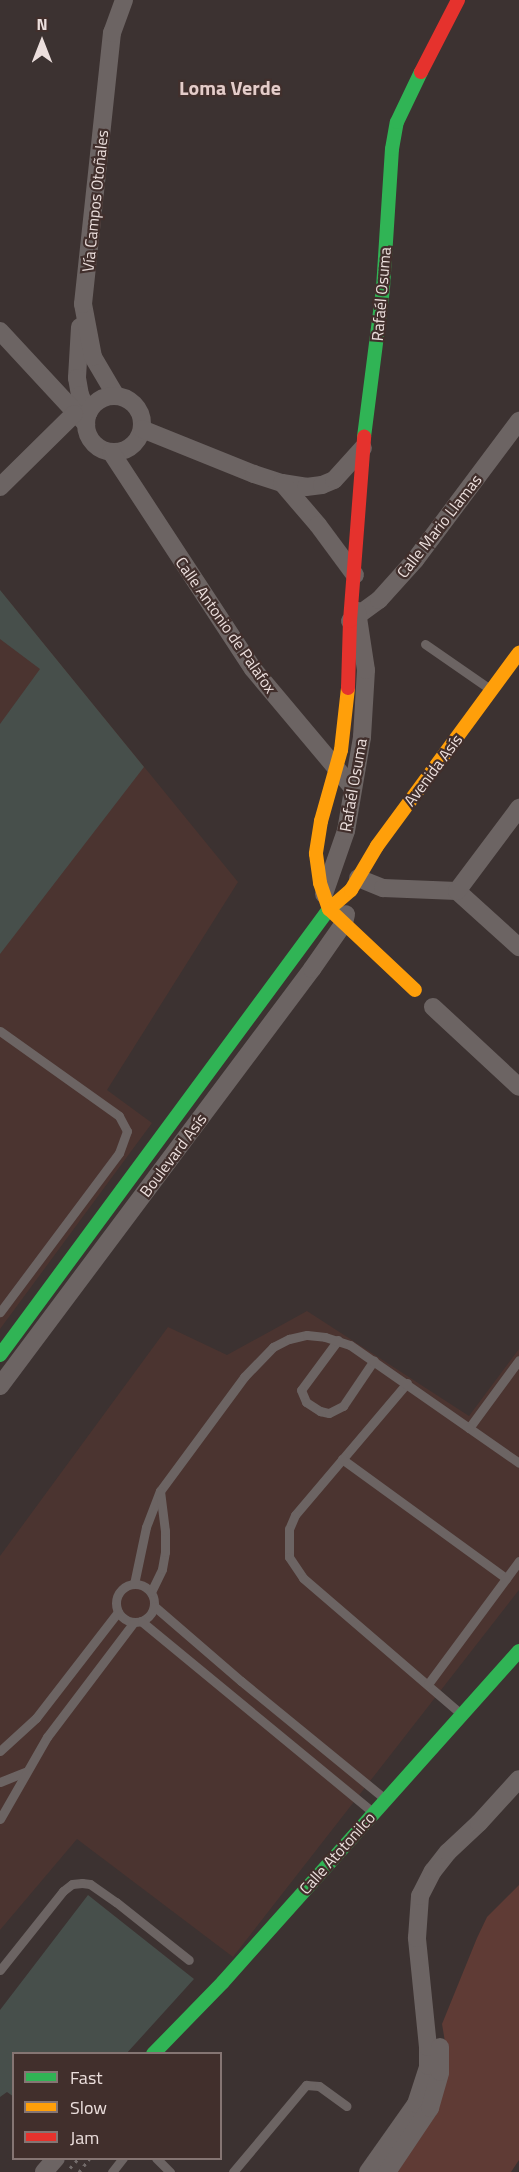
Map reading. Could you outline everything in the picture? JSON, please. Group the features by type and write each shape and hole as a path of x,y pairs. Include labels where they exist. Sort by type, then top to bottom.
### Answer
{"street":[{"name":"Vía Campos Otoñales","path":"116,396 93,357 83,304 112,33 124,0"},
{"name":"Rafaél Osuma","path":"327,902 316,854 321,821 341,750 348,705 363,448 379,330 388,188 397,122 422,66 458,0"},
{"path":"0,487 83,417 95,404 105,398 116,396 128,400 142,417 142,429 131,447 122,452 111,452 93,443 83,417 77,378 83,304"},
{"path":"0,331 83,417"},
{"name":"Calle Mario Llamas","path":"354,613 379,600 415,560 519,421"},
{"path":"142,429 198,453 282,483 306,487 322,486 334,480 363,448"},
{"name":"Calle Antonio de Palafox","path":"111,452 253,669 353,788"},
{"path":"282,483 318,525 355,575"},
{"name":"Rafaél Osuma","path":"327,902 353,788 365,708 365,651 354,613"},
{"name":"Avenida Asís","path":"344,924 355,884 377,846 519,653"},
{"path":"457,891 519,808"},
{"path":"355,884 383,888 457,891 519,947"},
{"name":"Avenida Asís","path":"327,902 355,884"},
{"path":"327,902 344,924 415,990"},
{"name":"Boulevard Asís","path":"0,1356 234,1039 327,902"},
{"name":"Boulevard Asís","path":"0,1386 344,924"},
{"path":"433,1007 519,1087"},
{"path":"234,1039 252,1050"},
{"path":"160,1139 177,1150"},
{"name":"Calle Atotonilco","path":"155,2052 222,1982 519,1651"},
{"path":"368,2172 416,2104 423,2089 428,2047 427,1987 430,1898 447,1867 477,1833 479,1823 519,1779"},
{"path":"387,2172 430,2108 436,2091 440,2051 427,1987"},
{"path":"44,2172 54,2160"}],"lane":[{"path":"425,644 492,691"},
{"path":"0,1031 118,1116 127,1131 119,1153 0,1312"},
{"path":"134,1584 146,1527 160,1491 244,1377 273,1347 289,1338 307,1335 338,1340 374,1360 519,1463"},
{"path":"338,1340 301,1390 306,1402 320,1411 329,1413 343,1406 374,1360"},
{"path":"469,1428 519,1360"},
{"path":"407,1383 296,1515 289,1530 289,1557 303,1578 461,1714"},
{"path":"342,1459 506,1578"},
{"path":"151,1592 162,1569 165,1552 160,1491"},
{"path":"428,1684 519,1561"},
{"path":"0,1819 47,1737 137,1622 152,1612 154,1606 151,1592 146,1587 134,1584 122,1588 118,1593 116,1599 118,1612 122,1617 137,1622 374,1812"},
{"path":"154,1606 240,1681 385,1799"},
{"path":"0,1751 36,1718 118,1612"},
{"path":"229,1694 240,1681"},
{"path":"0,1782 25,1772"},
{"path":"0,1970 63,1891 72,1884 82,1883 90,1884 116,1902 189,1960"},
{"path":"233,2172 306,2085 319,2086 347,2106"},
{"path":"112,2172 121,2160"},
{"path":"158,2160 170,2172"}],"path":[{"path":"67,2172 77,2160"},
{"path":"79,2172 88,2160"}],"shaded area":[{"path":"0,590 238,882 107,1090 152,1123 0,1329"},
{"path":"307,1311 469,1416 519,1349 519,1590 233,1957 77,1839 0,1930 0,1556 168,1327 227,1355"},
{"path":"519,1885 519,2160 511,2172 394,2172 449,2066 442,2024 477,1938 487,1917"}],"building":[{"path":"0,590 144,767 0,954 0,724 40,669 0,639"},
{"path":"88,1895 194,1979 128,2052 12,2052 12,2096 7,2092 0,2097 0,2010"}],"traffic: fast":[{"path":"364,437 383,288 392,149 397,122 421,72"},
{"path":"0,1355 329,909 336,903"},
{"path":"155,2052 223,1982 519,1651"}],"traffic: slow":[{"path":"336,903 351,890 377,846 519,653"},
{"path":"348,688 341,750 321,821 316,854 320,883 329,909 415,990"}],"traffic: jam":[{"path":"421,72 458,0"},
{"path":"348,688 350,621 364,437"}],"district":[{"name":"Loma Verde","path":"230,87"}]}
